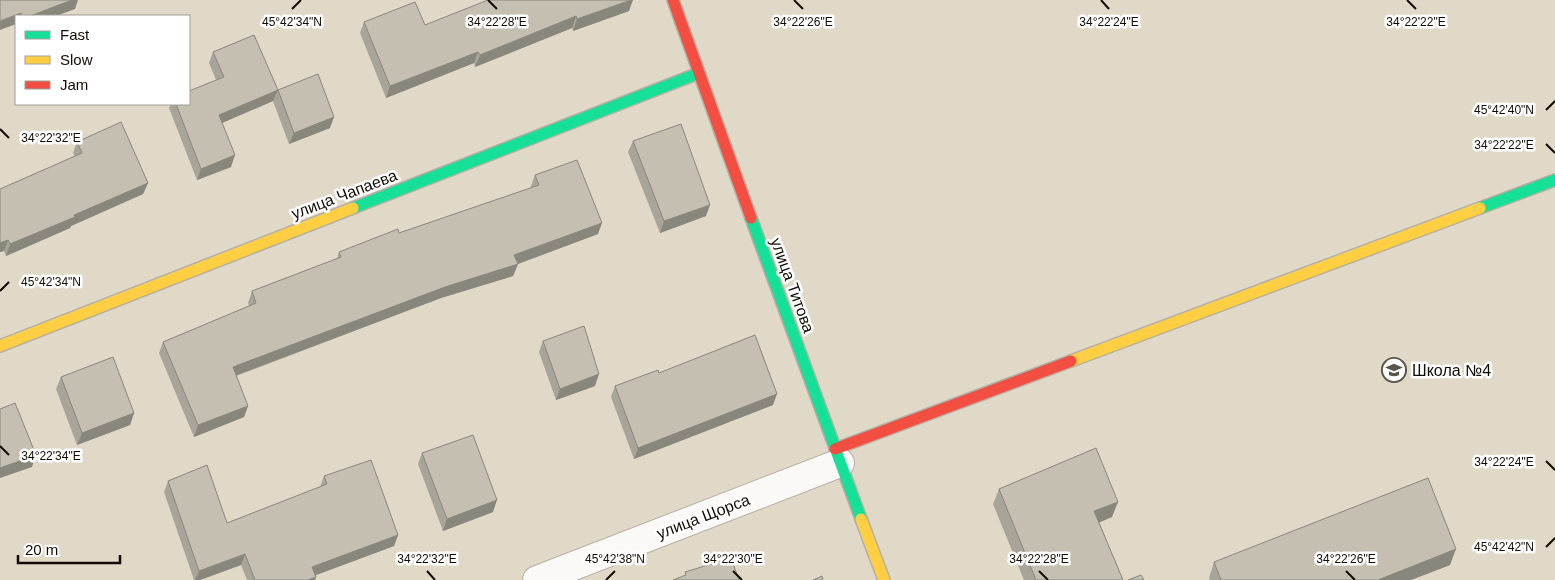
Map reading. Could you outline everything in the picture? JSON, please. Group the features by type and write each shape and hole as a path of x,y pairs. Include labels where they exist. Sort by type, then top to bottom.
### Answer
{"street":[{"name":"улица Титова","path":"673,0 884,580"},
{"name":"улица Чапаева","path":"0,346 699,73"},
{"path":"838,456 1555,180"},
{"name":"улица Щорса","path":"537,580 838,456"}],"building":[{"path":"0,0 72,0 33,15 22,15 21,13 0,21"},
{"path":"488,0 631,0 577,19 576,16 480,55 478,52 390,86 364,22 415,2 425,25"},
{"path":"254,35 278,90 219,115 235,155 201,169 176,105 190,105 190,91 224,77 213,52"},
{"path":"318,74 334,117 294,133 278,90"},
{"path":"121,122 148,183 74,215 75,217 10,244 8,240 0,243 0,189 82,153 77,142"},
{"path":"681,124 710,205 664,221 633,141"},
{"path":"577,160 602,223 514,255 518,264 445,287 233,367 248,406 198,425 163,342 256,303 252,291 341,257 339,252 398,229 399,233 539,185 535,175"},
{"path":"584,326 599,374 560,389 543,341"},
{"path":"755,335 777,394 638,448 615,386 658,370 659,373"},
{"path":"113,357 134,413 82,433 61,377"},
{"path":"15,403 36,455 0,468 0,409"},
{"path":"473,435 497,500 447,519 422,453"},
{"path":"1096,448 1118,502 1094,511 1123,580 1036,580 999,489"},
{"path":"371,460 398,535 312,567 316,577 308,580 255,580 245,554 199,571 168,481 207,465 227,523 327,484 324,476"},
{"path":"1428,478 1456,549 1378,580 1221,580 1214,562"},
{"path":"731,558 739,580 673,580 686,575 685,572"},
{"path":"1141,575 1144,580 1128,580"},
{"path":"822,576 823,580 813,580"}],"traffic: fast":[{"path":"353,208 699,73"},
{"path":"1480,208 1555,180"},
{"path":"751,218 861,519"}],"traffic: slow":[{"path":"0,346 353,208"},
{"path":"1071,361 1480,208"},
{"path":"861,519 884,580"}],"traffic: jam":[{"path":"673,0 751,218"},
{"path":"835,449 1071,361"}],"place":[{"name":"Школа №4","path":"1394,370"}]}
